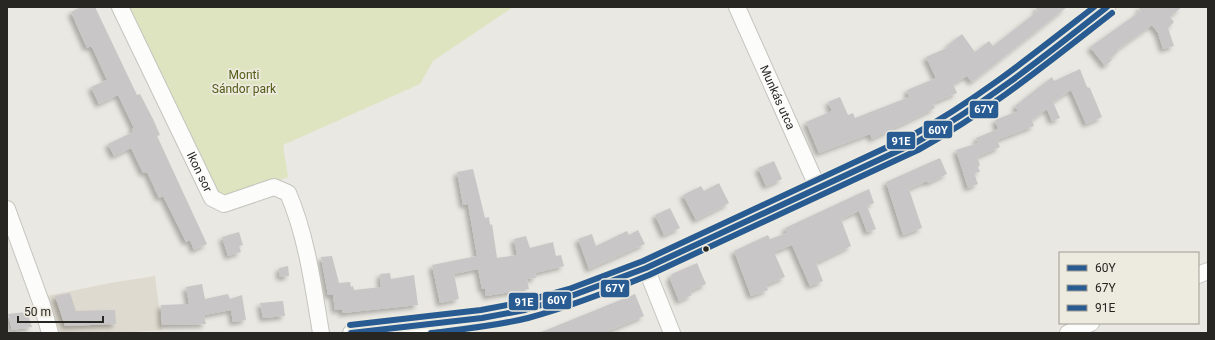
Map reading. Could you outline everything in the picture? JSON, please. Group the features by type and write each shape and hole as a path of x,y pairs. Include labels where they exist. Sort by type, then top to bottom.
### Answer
{"street":[{"name":"Ikon sor","path":"120,7 212,198 224,204 274,188 288,193 295,208 304,241 322,333"},
{"name":"Munkás utca","path":"737,7 818,188"},
{"path":"351,333 423,325 524,310 601,286 646,268 949,126 978,107 1107,7"},
{"path":"7,209 35,285 50,333"},
{"path":"646,268 672,333"},
{"path":"1068,333 1089,324"}],"shaded area":[{"path":"155,276 162,330 116,333 57,333 47,296 110,283"}],"green space":[{"name":"Monti Sándor park","path":"130,7 513,7 433,61 420,84 283,145 288,177 228,200 207,186"}],"building":[{"path":"81,7 95,7 137,95 140,94 153,119 160,135 157,136 207,244 194,250 190,240 186,242 163,196 159,198 147,172 143,173 131,148 114,156 108,144 133,132 132,129 134,128 118,95 99,104 91,87 107,80 93,49 90,46 87,48 71,12"},
{"path":"1035,7 1067,7 972,82 967,76 953,84 957,93 933,103 935,108 872,139 870,134 819,153 806,122 832,111 828,102 840,97 848,115 853,113 855,118 909,97 907,90 936,78 926,57 949,47 948,45 962,34 975,52 989,41 993,46 1038,11"},
{"path":"1138,7 1182,7 1170,17 1174,22 1168,28 1174,46 1163,49 1158,33 1152,25 1117,50 1118,52 1110,58 1112,60 1105,66 1090,47 1141,11"},
{"path":"1080,69 1102,117 1086,124 1071,90 1053,102 1060,118 1052,121 1047,109 1032,120 1034,126 997,140 1000,147 977,157 980,165 978,167 980,172 974,173 978,184 968,188 956,150 978,143 976,138 998,129 995,120 1018,111 1015,106 1052,77 1054,81"},
{"path":"940,158 947,174 928,183 927,181 909,189 922,228 903,235 886,182"},
{"path":"774,161 782,179 766,186 758,168"},
{"path":"473,169 485,218 489,217 490,225 492,224 497,258 517,255 514,239 526,236 530,248 553,242 556,256 561,255 564,266 535,273 536,278 527,279 529,289 486,296 485,289 482,289 478,269 454,274 459,299 440,303 432,265 477,256 468,204 463,205 457,172"},
{"path":"719,183 729,203 696,220 683,195 701,186 704,191"},
{"path":"869,189 874,203 867,206 876,229 867,232 859,211 841,219 851,246 816,263 823,281 810,286 792,245 774,252 785,277 766,285 768,290 751,296 734,251 768,235 770,239 787,233 785,228"},
{"path":"670,208 680,228 664,235 655,215"},
{"path":"638,230 645,244 589,269 578,239 592,234 596,246 627,231 629,235"},
{"path":"239,232 243,245 239,246 241,252 228,256 222,237"},
{"path":"332,256 339,283 350,282 351,287 353,286 354,290 381,287 380,274 390,273 391,279 414,275 418,305 342,313 342,309 335,310 333,295 328,295 321,257"},
{"path":"697,263 706,284 690,291 692,295 679,301 670,279 672,274"},
{"path":"288,266 289,276 280,277 279,268"},
{"path":"202,284 205,299 228,294 230,299 242,295 246,320 233,322 231,310 204,315 206,324 162,325 161,305 189,304 186,287"},
{"path":"70,293 76,311 115,310 116,324 65,326 55,296"},
{"path":"635,294 644,316 604,333 539,333"},
{"path":"283,301 285,316 263,318 260,303"},
{"path":"27,312 32,327 12,330 8,314"}],"transit line":[{"name":"91E","path":"350,325 481,310 523,302 569,289 643,261 911,136 959,107 1028,59 1094,7"},
{"name":"60Y","path":"351,333 482,318 525,310 571,296 646,268 915,143 990,96 1037,62 1107,7"},
{"name":"67Y","path":"431,333 516,321 559,309 604,293 649,275 918,150 994,103 1112,13"}]}
